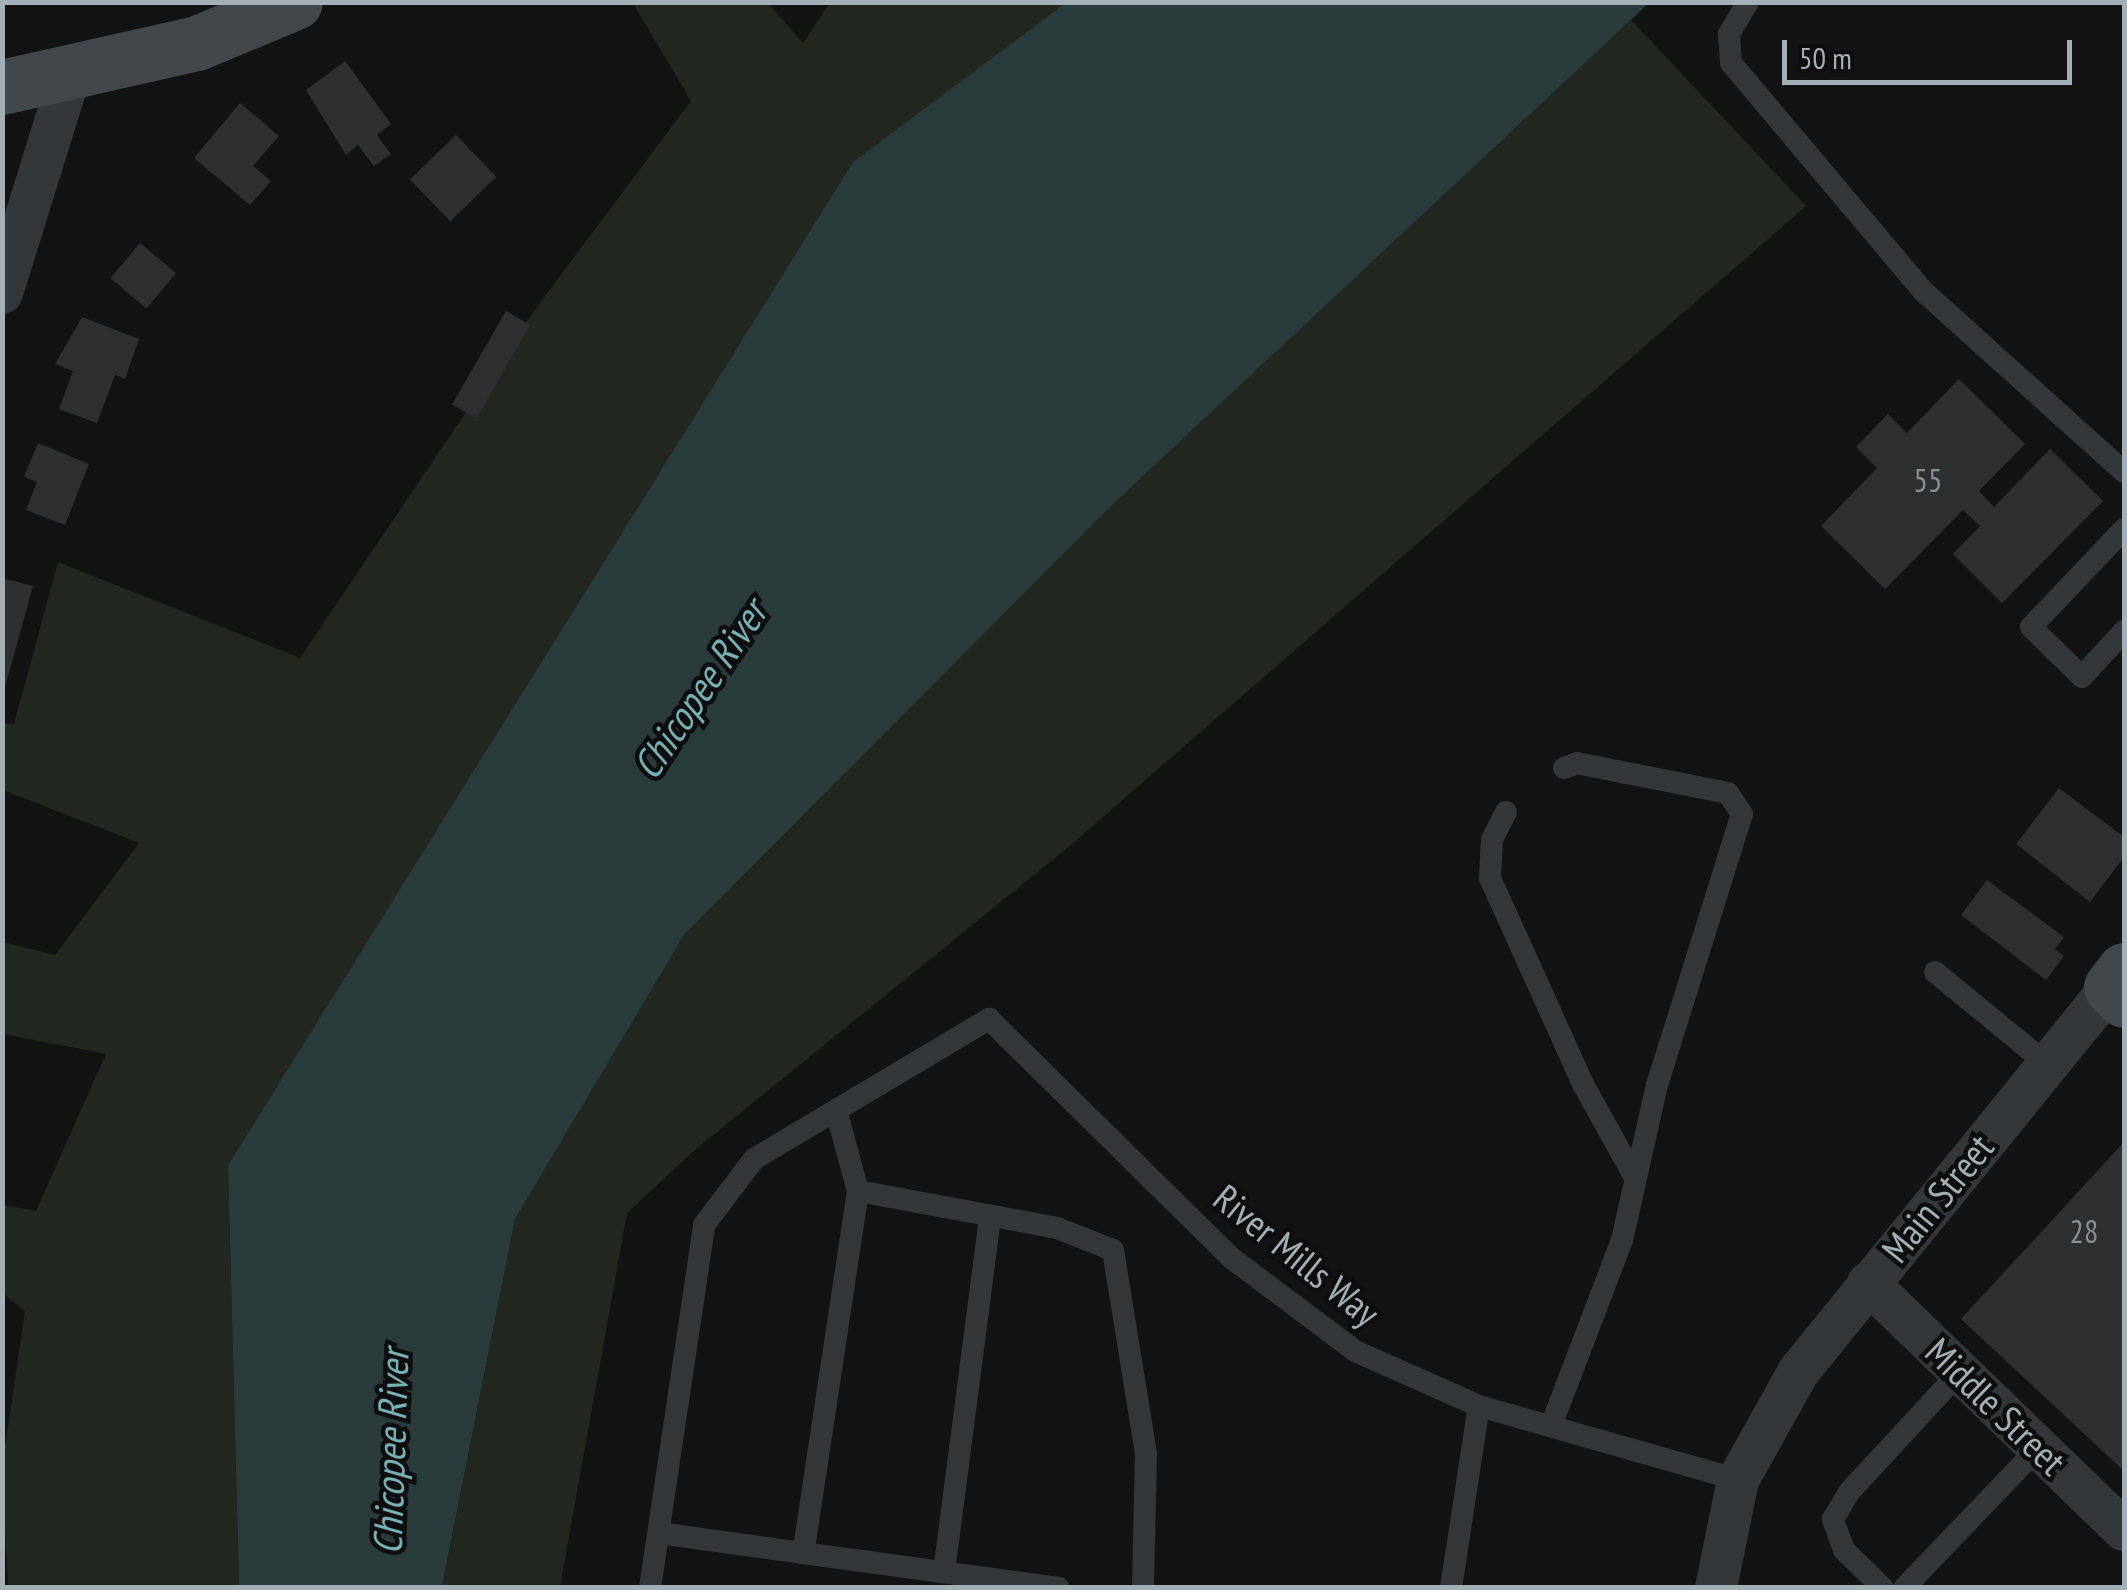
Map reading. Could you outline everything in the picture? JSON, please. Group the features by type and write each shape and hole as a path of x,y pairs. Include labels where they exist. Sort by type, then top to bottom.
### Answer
{"main road":[{"path":"2,87 70,75 197,42 292,3"}],"street":[{"path":"2,293 70,75"},
{"name":"Main Street","path":"1716,1588 1738,1480 1798,1371 2047,1064 2120,986"},
{"name":"Middle Street","path":"1868,1283 2124,1530"}],"lane":[{"path":"1748,2 1729,34 1732,64 1923,291 2124,472"},
{"path":"2124,529 2031,627 2082,677 2124,631"},
{"path":"1551,1426 1622,1240 1634,1176 1742,814 1728,793 1578,763 1564,768"},
{"path":"1506,812 1492,840 1490,878 1584,1086 1634,1176"},
{"path":"1935,972 2047,1064"},
{"name":"River Mills Way","path":"836,1110 990,1019 1230,1257 1355,1351 1479,1406 1738,1480"},
{"path":"650,1588 704,1225 754,1159 836,1110 858,1191 803,1552"},
{"path":"858,1191 1057,1228 1113,1250 1146,1453 1143,1588"},
{"path":"944,1572 990,1216"},
{"path":"1882,1588 1844,1550 1833,1519 1850,1491 1960,1372"},
{"path":"1451,1588 1479,1406"},
{"path":"1904,1588 2039,1448"},
{"path":"659,1533 1059,1588"}],"shaded area":[{"path":"633,3 768,3 803,43 830,3 1067,3 853,162 228,1165 239,1587 8,1587 2,1467 25,1311 3,1293 3,1205 36,1211 106,1054 3,1034 3,942 55,955 139,843 3,790 2,723 14,724 58,562 300,658 539,304 691,101"},
{"path":"1631,20 1806,206 1066,849 696,1149 627,1213 560,1587 442,1588 515,1219 684,935 1108,509"}],"water":[{"name":"Chicopee River","path":"1067,2 1649,3 1108,509 684,935 515,1219 442,1587 239,1587 228,1165 853,162"}],"building":[{"path":"345,61 391,124 377,135 391,154 374,166 358,145 346,155 306,90"},
{"path":"240,103 279,136 253,166 271,181 250,205 194,158"},
{"path":"456,135 496,177 450,221 410,179"},
{"path":"140,243 176,273 146,308 110,278"},
{"path":"506,311 530,325 476,419 452,405"},
{"path":"82,317 139,339 125,379 115,375 97,423 59,409 73,371 55,364"},
{"path":"1959,379 2025,444 1979,491 1994,507 2050,449 2103,501 2002,603 1953,554 1980,526 1963,510 1885,589 1821,526 1877,468 1856,447 1888,414 1907,433"},
{"path":"38,443 89,464 65,525 26,510 37,482 24,477"},
{"path":"2,578 33,586 4,691 2,691"},
{"path":"2059,788 2124,837 2124,857 2090,902 2016,844"},
{"path":"1987,880 2064,937 2055,949 2064,956 2046,980 1961,915"},
{"path":"2124,1142 2124,1471 1961,1319"}]}
